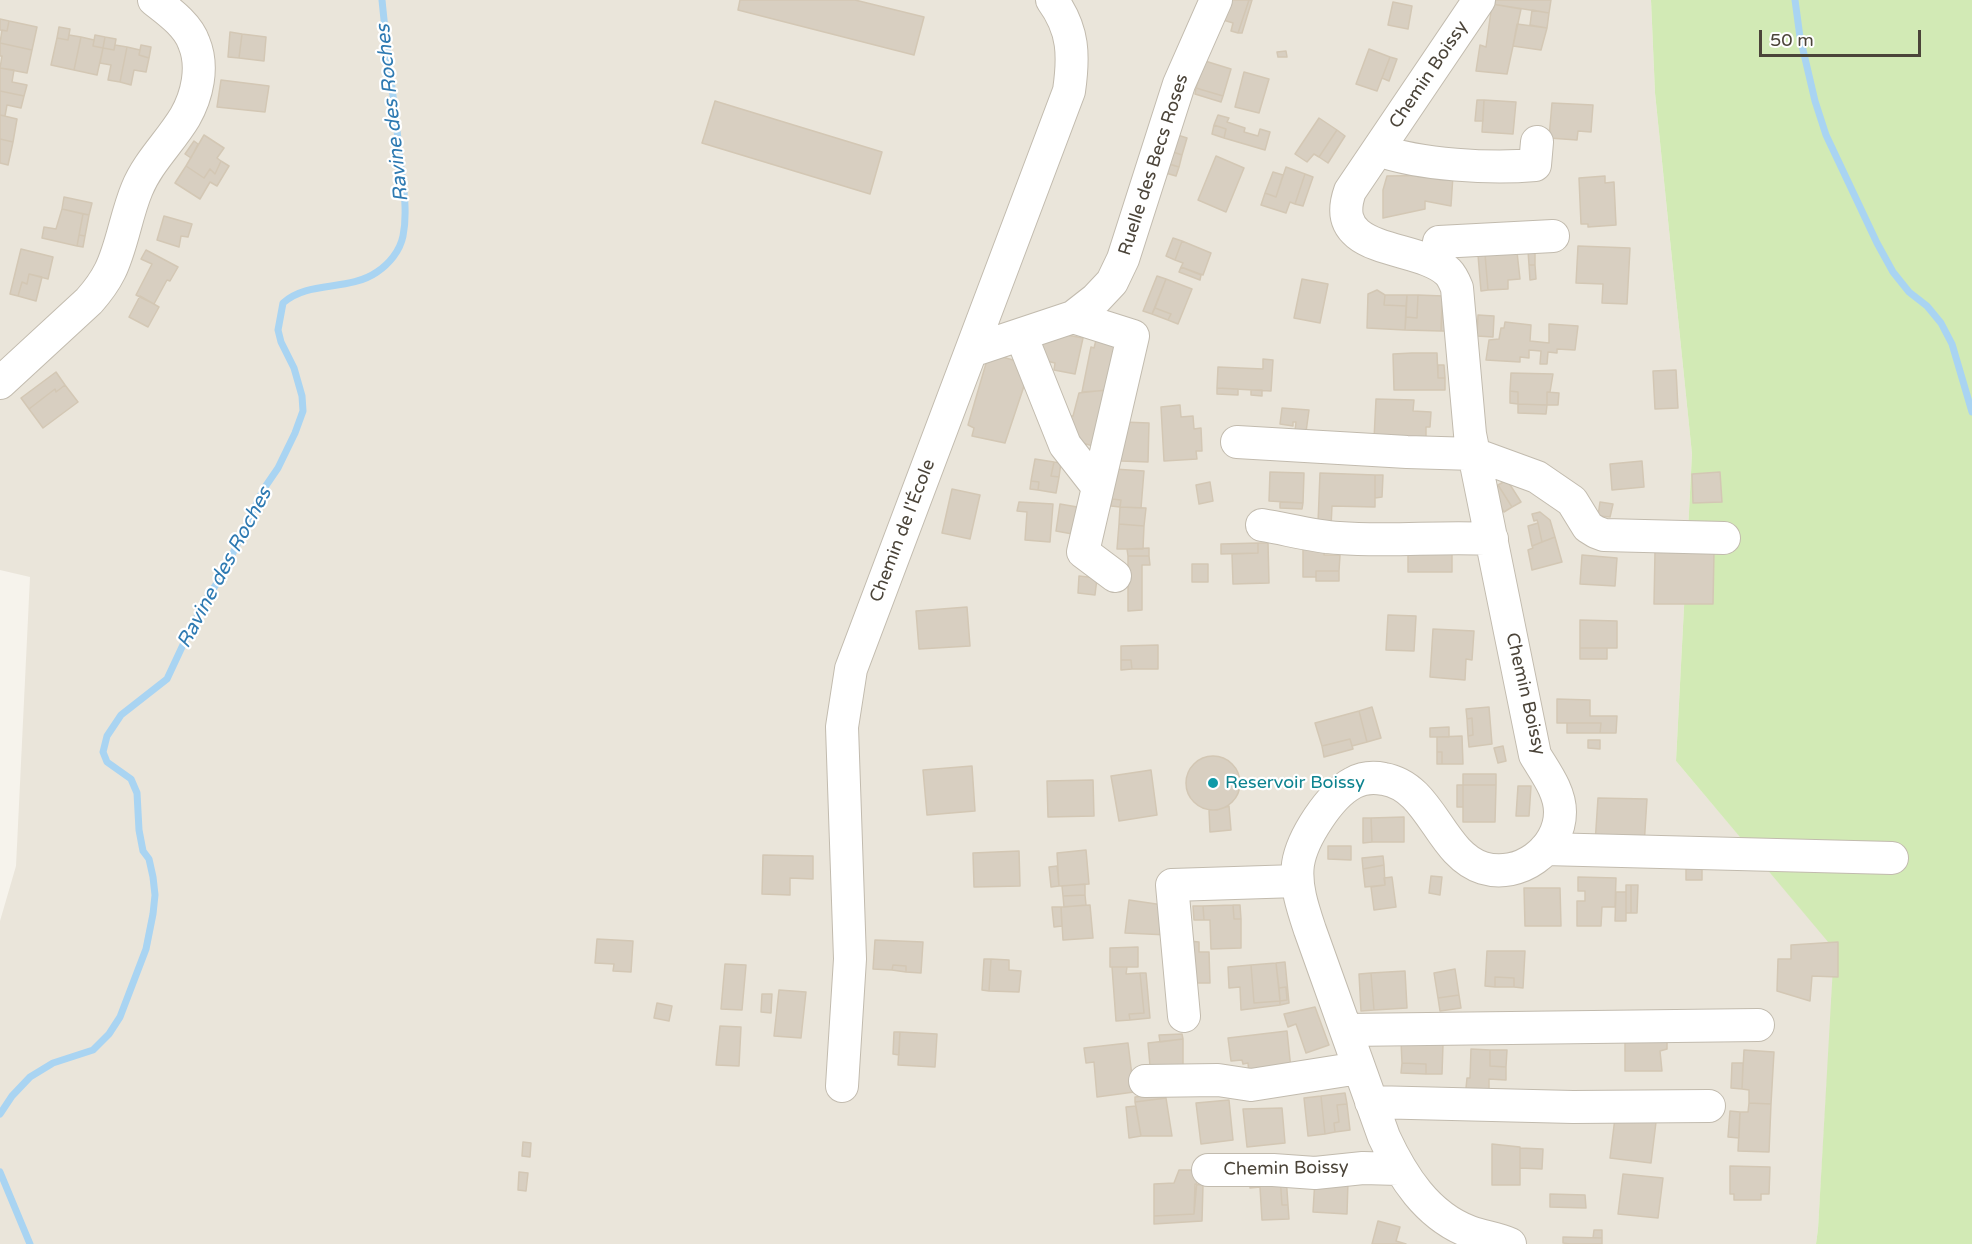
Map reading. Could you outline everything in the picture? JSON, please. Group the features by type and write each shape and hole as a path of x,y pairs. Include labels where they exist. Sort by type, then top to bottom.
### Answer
{"street":[{"path":"0,382 88,301 101,286 111,270 138,187 154,157 184,118 196,93 199,62 194,42 183,26 154,0"},
{"name":"Chemin de l'École","path":"842,1086 850,960 842,727 850,669 1069,91 1072,42 1062,14 1052,0"},
{"name":"Ruelle des Becs Roses","path":"971,351 1073,317 1096,299 1112,282 1123,259 1179,84 1216,0"},
{"name":"Chemin Boissy","path":"1479,0 1350,190 1346,205 1347,219 1356,232 1380,247 1419,256 1436,263 1449,273 1457,288 1467,409 1474,454 1535,755 1556,793 1560,811 1557,831 1545,849 1529,863 1503,870 1484,868 1467,860 1455,849 1425,807 1410,793 1396,782 1372,778 1351,783 1330,804 1312,828 1298,863 1297,881 1310,930 1371,1102 1399,1168 1419,1195 1442,1216 1470,1232 1497,1238 1510,1244"},
{"name":"Chemin Boissy","path":"1378,150 1398,157 1511,167 1535,165 1537,142"},
{"path":"1436,263 1439,242 1553,236"},
{"path":"1073,317 1133,336 1083,552 1115,576"},
{"path":"1021,335 1065,445 1097,486"},
{"path":"1237,442 1474,454 1537,477 1572,501 1588,526 1604,535 1724,538"},
{"path":"1262,525 1337,538 1492,539"},
{"path":"1545,849 1892,858"},
{"path":"1184,1016 1172,885 1297,881"},
{"path":"1346,1030 1758,1025"},
{"path":"1145,1081 1218,1080 1251,1085 1359,1068"},
{"path":"1371,1102 1573,1107 1709,1107"},
{"name":"Chemin Boissy","path":"1208,1170 1273,1170 1315,1173 1363,1168 1399,1168"}],"shaded area":[{"path":"0,0 1651,0 1655,93 1692,454 1676,761 1835,949 1816,1244 0,1244 0,921 16,866 30,577 0,570"}],"green space":[{"path":"1651,0 1972,0 1972,1244 1816,1244 1834,949 1676,761 1692,454 1655,93"}],"building":[{"path":"740,0 855,0 924,17 914,55 738,10"},
{"path":"1225,0 1249,0 1238,33 1231,31 1233,23 1220,19"},
{"path":"1249,0 1252,0 1242,33 1238,33"},
{"path":"1493,0 1551,0 1549,13 1492,4"},
{"path":"1393,2 1412,6 1408,29 1388,25"},
{"path":"1492,4 1521,9 1507,74 1476,71 1480,45 1486,47"},
{"path":"1532,10 1549,13 1547,28 1530,25"},
{"path":"0,19 9,21 7,31 0,30"},
{"path":"9,21 37,27 32,50 0,43 2,30 7,31"},
{"path":"1517,24 1547,28 1541,50 1513,46"},
{"path":"59,27 70,29 68,40 57,38"},
{"path":"230,32 242,34 239,58 228,57"},
{"path":"242,34 266,37 264,61 239,58"},
{"path":"69,35 81,37 74,70 51,65 57,38 68,40"},
{"path":"95,35 105,37 103,48 93,46"},
{"path":"81,37 94,40 93,46 103,48 97,75 74,70"},
{"path":"105,37 116,39 114,50 103,48"},
{"path":"0,43 32,50 27,73 0,68 2,56 0,56"},
{"path":"115,45 127,47 120,82 108,80 111,65 100,63 103,48 114,50"},
{"path":"141,45 151,47 149,58 139,55"},
{"path":"127,47 140,50 139,55 149,58 146,72 134,70 131,85 120,82"},
{"path":"1369,49 1390,57 1377,91 1356,84"},
{"path":"1286,51 1287,57 1278,57 1277,52"},
{"path":"1390,57 1397,59 1389,81 1382,78"},
{"path":"1205,61 1231,69 1223,96 1196,88"},
{"path":"0,68 14,70 12,82 27,85 24,96 0,91"},
{"path":"1244,72 1269,79 1259,113 1235,107"},
{"path":"221,80 269,86 265,112 217,107"},
{"path":"1196,88 1223,96 1221,102 1195,94"},
{"path":"0,91 24,96 21,108 7,105 5,116 0,115"},
{"path":"1477,100 1484,100 1483,121 1475,121"},
{"path":"1484,100 1516,102 1513,134 1482,132"},
{"path":"715,101 882,152 870,194 702,143"},
{"path":"1552,103 1593,105 1591,132 1578,131 1577,140 1549,138"},
{"path":"0,115 17,119 13,142 0,139"},
{"path":"1218,115 1229,118 1227,122 1245,128 1244,132 1258,136 1260,129 1270,132 1265,150 1224,138 1226,129 1214,125"},
{"path":"1319,118 1337,130 1319,157 1314,154 1307,162 1295,154"},
{"path":"1214,125 1226,129 1224,138 1212,134"},
{"path":"1337,130 1345,136 1328,163 1319,157"},
{"path":"1168,132 1187,138 1182,155 1164,149"},
{"path":"204,135 224,148 217,158 221,161 215,174 210,169 204,178 186,166"},
{"path":"0,139 13,142 8,165 0,163"},
{"path":"194,141 198,144 191,158 185,154"},
{"path":"1164,149 1182,155 1179,167 1160,161"},
{"path":"1216,156 1244,168 1226,212 1198,200"},
{"path":"221,161 229,166 217,186 210,182 200,199 175,183 186,166 204,178 210,169 215,174"},
{"path":"1165,163 1179,167 1176,176 1162,172"},
{"path":"1286,167 1305,174 1295,204 1290,202 1286,213 1261,205 1265,193 1276,197"},
{"path":"1273,172 1283,175 1276,197 1265,193"},
{"path":"1305,174 1313,177 1303,206 1295,204"},
{"path":"1453,175 1451,206 1425,201 1425,209 1383,218 1383,190 1387,176"},
{"path":"1605,176 1605,183 1614,182 1616,225 1588,227 1588,224 1581,224 1579,178"},
{"path":"64,197 92,203 89,215 62,209"},
{"path":"62,209 83,214 77,246 42,238 44,227 56,229"},
{"path":"83,214 89,215 85,236 79,235"},
{"path":"164,216 192,224 188,237 181,236 179,247 157,240"},
{"path":"79,235 85,236 83,247 77,246"},
{"path":"1173,238 1182,241 1175,260 1166,256"},
{"path":"1182,241 1211,253 1203,275 1181,267 1183,263 1175,260"},
{"path":"1578,246 1630,248 1627,304 1602,303 1603,284 1576,283"},
{"path":"21,249 53,257 48,279 29,274 27,284 22,282 18,296 10,294"},
{"path":"146,250 178,267 170,281 167,280 154,304 136,295 152,264 141,259"},
{"path":"1528,251 1535,251 1535,265 1529,265"},
{"path":"1517,252 1520,279 1508,280 1508,289 1488,290 1485,254"},
{"path":"1485,254 1488,290 1481,291 1478,255"},
{"path":"1529,265 1535,265 1536,279 1530,280"},
{"path":"1181,267 1201,275 1200,280 1179,272"},
{"path":"29,274 42,277 36,301 18,296 22,282 27,284"},
{"path":"1157,276 1166,279 1152,314 1143,311"},
{"path":"1166,279 1192,289 1178,324 1168,320 1171,314 1155,308"},
{"path":"1302,279 1328,284 1320,323 1294,318"},
{"path":"1377,290 1385,295 1384,305 1406,306 1405,330 1367,328 1368,294"},
{"path":"1385,295 1407,295 1406,306 1384,305"},
{"path":"1407,295 1418,295 1417,318 1406,317"},
{"path":"1418,295 1443,296 1441,331 1405,330 1406,317 1417,318"},
{"path":"140,296 159,307 148,327 129,317"},
{"path":"1442,306 1448,306 1447,331 1441,331"},
{"path":"1155,308 1171,314 1168,320 1152,314"},
{"path":"1478,315 1494,316 1493,337 1477,336"},
{"path":"1505,322 1531,325 1530,341 1549,343 1549,324 1578,326 1575,350 1557,349 1557,353 1548,352 1547,364 1540,364 1541,351 1529,350 1529,358 1520,357 1520,362 1486,360 1489,340 1499,339"},
{"path":"1056,333 1083,338 1075,374 1054,370 1055,363 1034,358 1038,339"},
{"path":"1097,336 1116,339 1111,390 1082,392 1091,347 1094,348"},
{"path":"1437,353 1438,378 1445,378 1445,390 1394,390 1393,354"},
{"path":"995,355 1024,363 1029,371 1005,443 972,436 974,428 968,425 987,360"},
{"path":"1263,359 1273,360 1271,391 1217,388 1218,367 1263,369"},
{"path":"1438,365 1444,365 1445,378 1438,378"},
{"path":"1676,370 1678,408 1655,409 1653,371"},
{"path":"56,372 65,385 56,392 55,389 29,409 21,398"},
{"path":"1511,373 1553,374 1550,392 1547,392 1547,405 1518,404 1518,392 1510,391"},
{"path":"65,385 78,402 43,428 29,409 55,389 56,392"},
{"path":"1217,388 1238,389 1238,395 1217,394"},
{"path":"1106,390 1097,447 1067,439 1070,416 1073,416 1079,393"},
{"path":"1251,390 1262,390 1262,396 1251,395"},
{"path":"1510,391 1518,392 1518,404 1510,403"},
{"path":"1547,392 1559,393 1558,405 1547,405"},
{"path":"1376,399 1414,400 1413,411 1431,412 1430,427 1426,427 1426,442 1374,439"},
{"path":"1518,404 1547,405 1546,414 1518,413"},
{"path":"1180,405 1181,417 1193,416 1194,429 1201,428 1202,451 1196,451 1197,459 1164,461 1161,407"},
{"path":"1282,408 1309,410 1306,432 1295,431 1296,422 1293,422 1293,426 1280,424"},
{"path":"1123,422 1149,423 1148,462 1121,461"},
{"path":"1035,459 1054,462 1051,476 1059,477 1056,493 1038,490 1039,482 1031,481"},
{"path":"1642,461 1644,487 1612,490 1610,464"},
{"path":"1054,462 1061,463 1059,477 1051,476"},
{"path":"1114,469 1144,471 1141,508 1120,507 1121,500 1112,499"},
{"path":"1270,472 1304,473 1303,503 1269,501"},
{"path":"1720,472 1722,502 1693,503 1692,474"},
{"path":"1320,473 1375,475 1375,507 1332,506 1331,527 1318,523"},
{"path":"1375,475 1383,475 1382,497 1375,498"},
{"path":"1507,480 1521,502 1512,507 1498,485"},
{"path":"1031,481 1039,482 1038,490 1030,489"},
{"path":"1210,482 1213,501 1199,504 1196,485"},
{"path":"1498,485 1512,507 1504,512 1490,490"},
{"path":"952,489 980,495 970,539 942,533"},
{"path":"1112,499 1121,500 1120,507 1111,506"},
{"path":"1019,502 1053,504 1050,542 1025,540 1027,512 1017,511"},
{"path":"1280,502 1303,503 1302,509 1280,508"},
{"path":"1600,502 1613,504 1610,517 1598,516"},
{"path":"1060,504 1083,508 1078,535 1056,531"},
{"path":"1120,507 1146,508 1144,526 1119,524"},
{"path":"1540,512 1550,520 1555,537 1542,542 1537,520 1534,521 1532,514"},
{"path":"1538,523 1542,542 1532,546 1528,526"},
{"path":"1119,524 1144,526 1143,549 1117,549"},
{"path":"1555,537 1562,562 1532,570 1528,550 1533,548 1532,546"},
{"path":"1258,543 1258,553 1221,554 1221,544"},
{"path":"1258,543 1268,543 1269,583 1233,584 1232,554 1258,553"},
{"path":"1303,543 1325,544 1324,555 1340,555 1339,571 1316,571 1316,577 1303,577"},
{"path":"1408,544 1452,544 1452,572 1408,572"},
{"path":"1149,548 1149,556 1128,556 1127,549"},
{"path":"1655,551 1714,551 1713,604 1654,604"},
{"path":"1582,555 1617,558 1615,586 1580,584"},
{"path":"1128,556 1149,556 1150,565 1142,565 1142,610 1128,611"},
{"path":"1192,564 1208,564 1208,582 1192,582"},
{"path":"1316,571 1339,571 1339,581 1316,581"},
{"path":"1079,576 1097,578 1095,595 1078,593"},
{"path":"967,607 970,646 919,649 916,611"},
{"path":"1388,615 1416,616 1414,651 1386,650"},
{"path":"1580,620 1617,621 1617,648 1580,648"},
{"path":"1433,629 1474,631 1472,660 1466,659 1465,680 1430,677"},
{"path":"1158,645 1158,669 1132,669 1131,660 1121,660 1121,646"},
{"path":"1580,648 1607,648 1607,659 1580,659"},
{"path":"1121,660 1131,660 1132,669 1121,670"},
{"path":"1557,699 1590,700 1590,716 1617,716 1616,733 1600,733 1601,723 1557,723"},
{"path":"1372,707 1381,738 1367,742 1359,711"},
{"path":"1489,707 1492,744 1469,747 1468,736 1473,735 1472,718 1467,719 1466,709"},
{"path":"1359,711 1367,742 1352,746 1350,739 1322,746 1315,723"},
{"path":"1472,718 1473,735 1468,736 1467,719"},
{"path":"1567,723 1601,723 1600,733 1567,733"},
{"path":"1449,727 1449,737 1430,737 1430,728"},
{"path":"1462,736 1463,764 1442,764 1442,752 1437,752 1437,737"},
{"path":"1350,739 1353,749 1324,757 1322,746"},
{"path":"1588,740 1600,740 1600,749 1588,748"},
{"path":"1503,746 1506,761 1498,763 1494,748"},
{"path":"1437,752 1442,752 1442,764 1437,764"},
{"name":"Reservoir Boissy","path":"1208,756 1218,756 1228,760 1236,768 1240,783 1236,798 1228,806 1218,810 1208,810 1198,806 1190,798 1186,788 1186,778 1190,768 1198,760"},
{"path":"972,766 975,811 927,815 923,770"},
{"path":"1151,770 1157,815 1119,821 1111,776"},
{"path":"1463,774 1496,774 1496,785 1463,785"},
{"path":"1093,780 1094,816 1048,817 1047,781"},
{"path":"1457,785 1463,785 1463,807 1457,807"},
{"path":"1463,785 1496,785 1495,822 1463,822"},
{"path":"1518,786 1531,786 1529,816 1516,816"},
{"path":"1598,798 1647,799 1644,846 1595,844"},
{"path":"1229,806 1231,830 1210,832 1209,810"},
{"path":"1404,817 1404,842 1372,842 1371,818"},
{"path":"1363,818 1371,818 1372,842 1363,843"},
{"path":"1328,846 1351,846 1351,860 1328,859"},
{"path":"1086,850 1089,884 1059,886 1057,853"},
{"path":"1019,851 1020,886 974,887 973,853"},
{"path":"763,855 813,856 813,879 790,878 790,895 762,894"},
{"path":"1383,856 1384,865 1363,869 1362,858"},
{"path":"1686,859 1702,859 1702,880 1686,880"},
{"path":"1384,865 1385,885 1365,887 1363,869"},
{"path":"1057,866 1059,886 1051,887 1049,867"},
{"path":"1431,876 1442,877 1440,895 1429,893"},
{"path":"1392,877 1396,907 1374,910 1371,887 1385,885 1384,878"},
{"path":"1578,877 1616,878 1615,907 1602,907 1601,926 1577,926 1577,901 1585,901 1585,891 1578,891"},
{"path":"1085,884 1085,895 1063,896 1062,886"},
{"path":"1626,885 1631,885 1631,913 1626,913"},
{"path":"1631,885 1638,885 1637,913 1631,913"},
{"path":"1524,888 1560,888 1561,926 1525,926"},
{"path":"1616,892 1626,892 1626,921 1615,921"},
{"path":"1085,895 1086,905 1064,907 1063,896"},
{"path":"1129,900 1170,906 1168,935 1125,933"},
{"path":"1090,905 1093,938 1063,940 1061,907"},
{"path":"1233,905 1240,905 1241,919 1234,919"},
{"path":"1233,905 1234,919 1241,919 1241,948 1211,949 1210,920 1204,920 1203,906"},
{"path":"1193,906 1203,906 1204,920 1194,920"},
{"path":"1052,907 1061,907 1062,926 1054,927"},
{"path":"597,939 633,941 631,972 613,971 614,964 595,963"},
{"path":"875,940 923,942 921,973 906,972 906,966 893,965 892,970 873,969"},
{"path":"1188,941 1199,942 1199,952 1209,952 1210,983 1192,983"},
{"path":"1838,942 1838,977 1812,976 1810,1001 1777,991 1778,959 1791,959 1791,945"},
{"path":"1138,947 1138,967 1110,967 1110,948"},
{"path":"1487,951 1525,951 1523,988 1514,987 1514,978 1495,977 1495,987 1485,986"},
{"path":"984,959 991,959 989,991 982,990"},
{"path":"991,959 1009,960 1009,970 1021,971 1019,992 989,991"},
{"path":"1285,962 1289,1003 1280,1005 1280,1001 1287,1000 1286,987 1279,988 1276,963"},
{"path":"1276,963 1280,1001 1254,1003 1251,965"},
{"path":"725,964 746,965 742,1010 721,1009"},
{"path":"893,965 906,966 906,972 892,970"},
{"path":"1251,965 1254,1003 1280,1001 1280,1005 1241,1010 1240,987 1229,988 1228,967"},
{"path":"1112,967 1127,967 1126,974 1140,973 1144,1013 1129,1014 1130,1020 1116,1021"},
{"path":"1455,969 1459,995 1438,998 1434,973"},
{"path":"1405,971 1407,1008 1374,1010 1371,973"},
{"path":"1140,973 1146,973 1150,1018 1130,1020 1129,1014 1144,1013"},
{"path":"1371,973 1374,1010 1361,1011 1359,974"},
{"path":"1495,977 1514,978 1514,987 1495,987"},
{"path":"1286,987 1287,1000 1280,1001 1279,988"},
{"path":"779,990 806,992 801,1038 774,1036"},
{"path":"762,994 772,994 771,1013 761,1012"},
{"path":"1459,995 1461,1008 1440,1011 1438,998"},
{"path":"657,1003 672,1006 669,1021 654,1018"},
{"path":"1315,1007 1329,1045 1306,1053 1296,1024 1288,1027 1284,1014"},
{"path":"720,1026 741,1027 739,1066 716,1065"},
{"path":"1287,1031 1291,1069 1249,1074 1248,1063 1243,1064 1242,1060 1231,1061 1228,1038"},
{"path":"894,1032 900,1032 899,1055 893,1054"},
{"path":"900,1032 937,1034 935,1067 898,1065"},
{"path":"1182,1034 1183,1039 1160,1042 1159,1035"},
{"path":"1667,1038 1667,1049 1660,1051 1662,1071 1625,1071 1625,1039"},
{"path":"1183,1039 1183,1067 1150,1066 1148,1043"},
{"path":"1401,1041 1443,1044 1442,1074 1426,1074 1426,1064 1402,1063"},
{"path":"1128,1043 1134,1092 1097,1097 1094,1062 1086,1063 1084,1048"},
{"path":"1471,1049 1490,1050 1490,1066 1506,1067 1506,1080 1489,1079 1489,1089 1466,1088 1467,1078 1470,1078"},
{"path":"1490,1050 1507,1050 1506,1067 1490,1066"},
{"path":"1744,1050 1774,1052 1771,1104 1749,1103 1749,1090 1742,1089"},
{"path":"1402,1063 1426,1064 1426,1074 1401,1073"},
{"path":"1732,1063 1743,1063 1742,1089 1731,1088"},
{"path":"1345,1093 1347,1104 1337,1105 1339,1122 1334,1123 1335,1132 1325,1134 1321,1096"},
{"path":"1165,1094 1166,1098 1135,1102 1135,1097"},
{"path":"1321,1096 1325,1134 1308,1136 1304,1098"},
{"path":"1166,1098 1172,1136 1141,1136 1135,1102"},
{"path":"1229,1100 1233,1140 1201,1144 1196,1103"},
{"path":"1749,1103 1771,1104 1769,1152 1738,1151 1740,1112 1748,1112"},
{"path":"1347,1104 1350,1130 1335,1132 1334,1123 1339,1122 1337,1105"},
{"path":"1136,1106 1141,1136 1129,1138 1126,1107"},
{"path":"1282,1108 1285,1143 1247,1147 1243,1109"},
{"path":"1730,1111 1740,1112 1739,1138 1728,1137"},
{"path":"1615,1118 1656,1122 1651,1163 1610,1158"},
{"path":"523,1142 531,1143 530,1157 522,1156"},
{"path":"1492,1144 1520,1147 1520,1185 1492,1185"},
{"path":"1520,1148 1543,1149 1542,1169 1520,1168"},
{"path":"1730,1166 1770,1167 1769,1194 1761,1194 1761,1200 1734,1200 1734,1194 1730,1194"},
{"path":"1179,1170 1198,1170 1194,1214 1154,1216 1154,1184 1174,1183"},
{"path":"519,1172 528,1173 526,1191 518,1190"},
{"path":"1623,1174 1663,1178 1658,1218 1618,1214"},
{"path":"1280,1176 1286,1176 1288,1205 1282,1205"},
{"path":"1280,1176 1282,1205 1288,1205 1289,1219 1262,1220 1260,1187 1250,1188 1250,1178"},
{"path":"1315,1179 1348,1181 1347,1214 1313,1212"},
{"path":"1195,1184 1203,1185 1202,1221 1154,1224 1154,1216 1194,1214"},
{"path":"1550,1194 1585,1195 1586,1208 1550,1207"},
{"path":"1378,1221 1400,1227 1396,1241 1406,1244 1372,1244"},
{"path":"1594,1230 1602,1230 1602,1238 1593,1238"},
{"path":"1563,1237 1602,1238 1602,1244 1563,1243"}],"waterway":[{"name":"Ravine des Roches","path":"0,1114 12,1096 30,1077 53,1063 93,1050 109,1034 120,1017 146,949 155,895 149,859 143,851 139,830 137,793 131,779 107,762 103,752 107,736 121,715 167,679 189,632 223,574 263,490 278,468 295,433 303,411 302,396 294,368 281,342 278,330 283,303 305,291 366,278 386,265 402,242 405,217 404,198 382,0"},
{"path":"1795,0 1800,37 1815,101 1826,135 1893,272 1909,292 1927,306 1941,323 1952,344 1972,412"},
{"name":"Ravine des Roches","path":"0,1172 30,1244"}],"place":[{"name":"Reservoir Boissy","path":"1213,783"}]}
